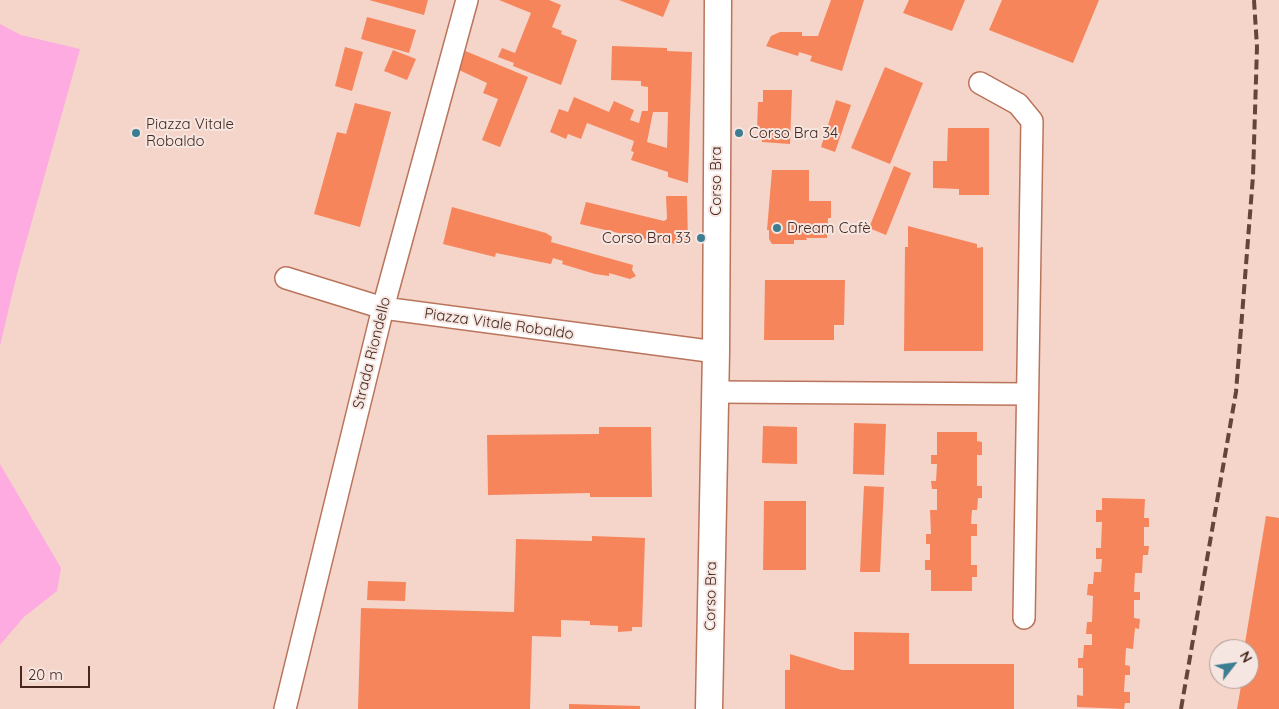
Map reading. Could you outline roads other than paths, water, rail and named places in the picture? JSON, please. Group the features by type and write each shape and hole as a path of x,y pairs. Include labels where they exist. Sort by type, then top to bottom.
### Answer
{"street":[{"name":"Strada Riondello","path":"285,709 383,308 467,0"},
{"name":"Corso Bra","path":"709,709 716,352 718,0"},
{"path":"980,83 1018,104 1032,121 1024,618"},
{"name":"Piazza Vitale Robaldo","path":"286,278 383,308 716,352"},
{"path":"715,392 1027,394"}],"railway":[{"path":"1181,709 1236,392 1253,176 1257,47 1254,0"}],"place":[{"name":"Piazza Vitale Robaldo","path":"136,133"},
{"name":"Corso Bra 34","path":"739,133"},
{"name":"Dream Cafè","path":"777,228"},
{"name":"Corso Bra 33","path":"701,238"}]}
